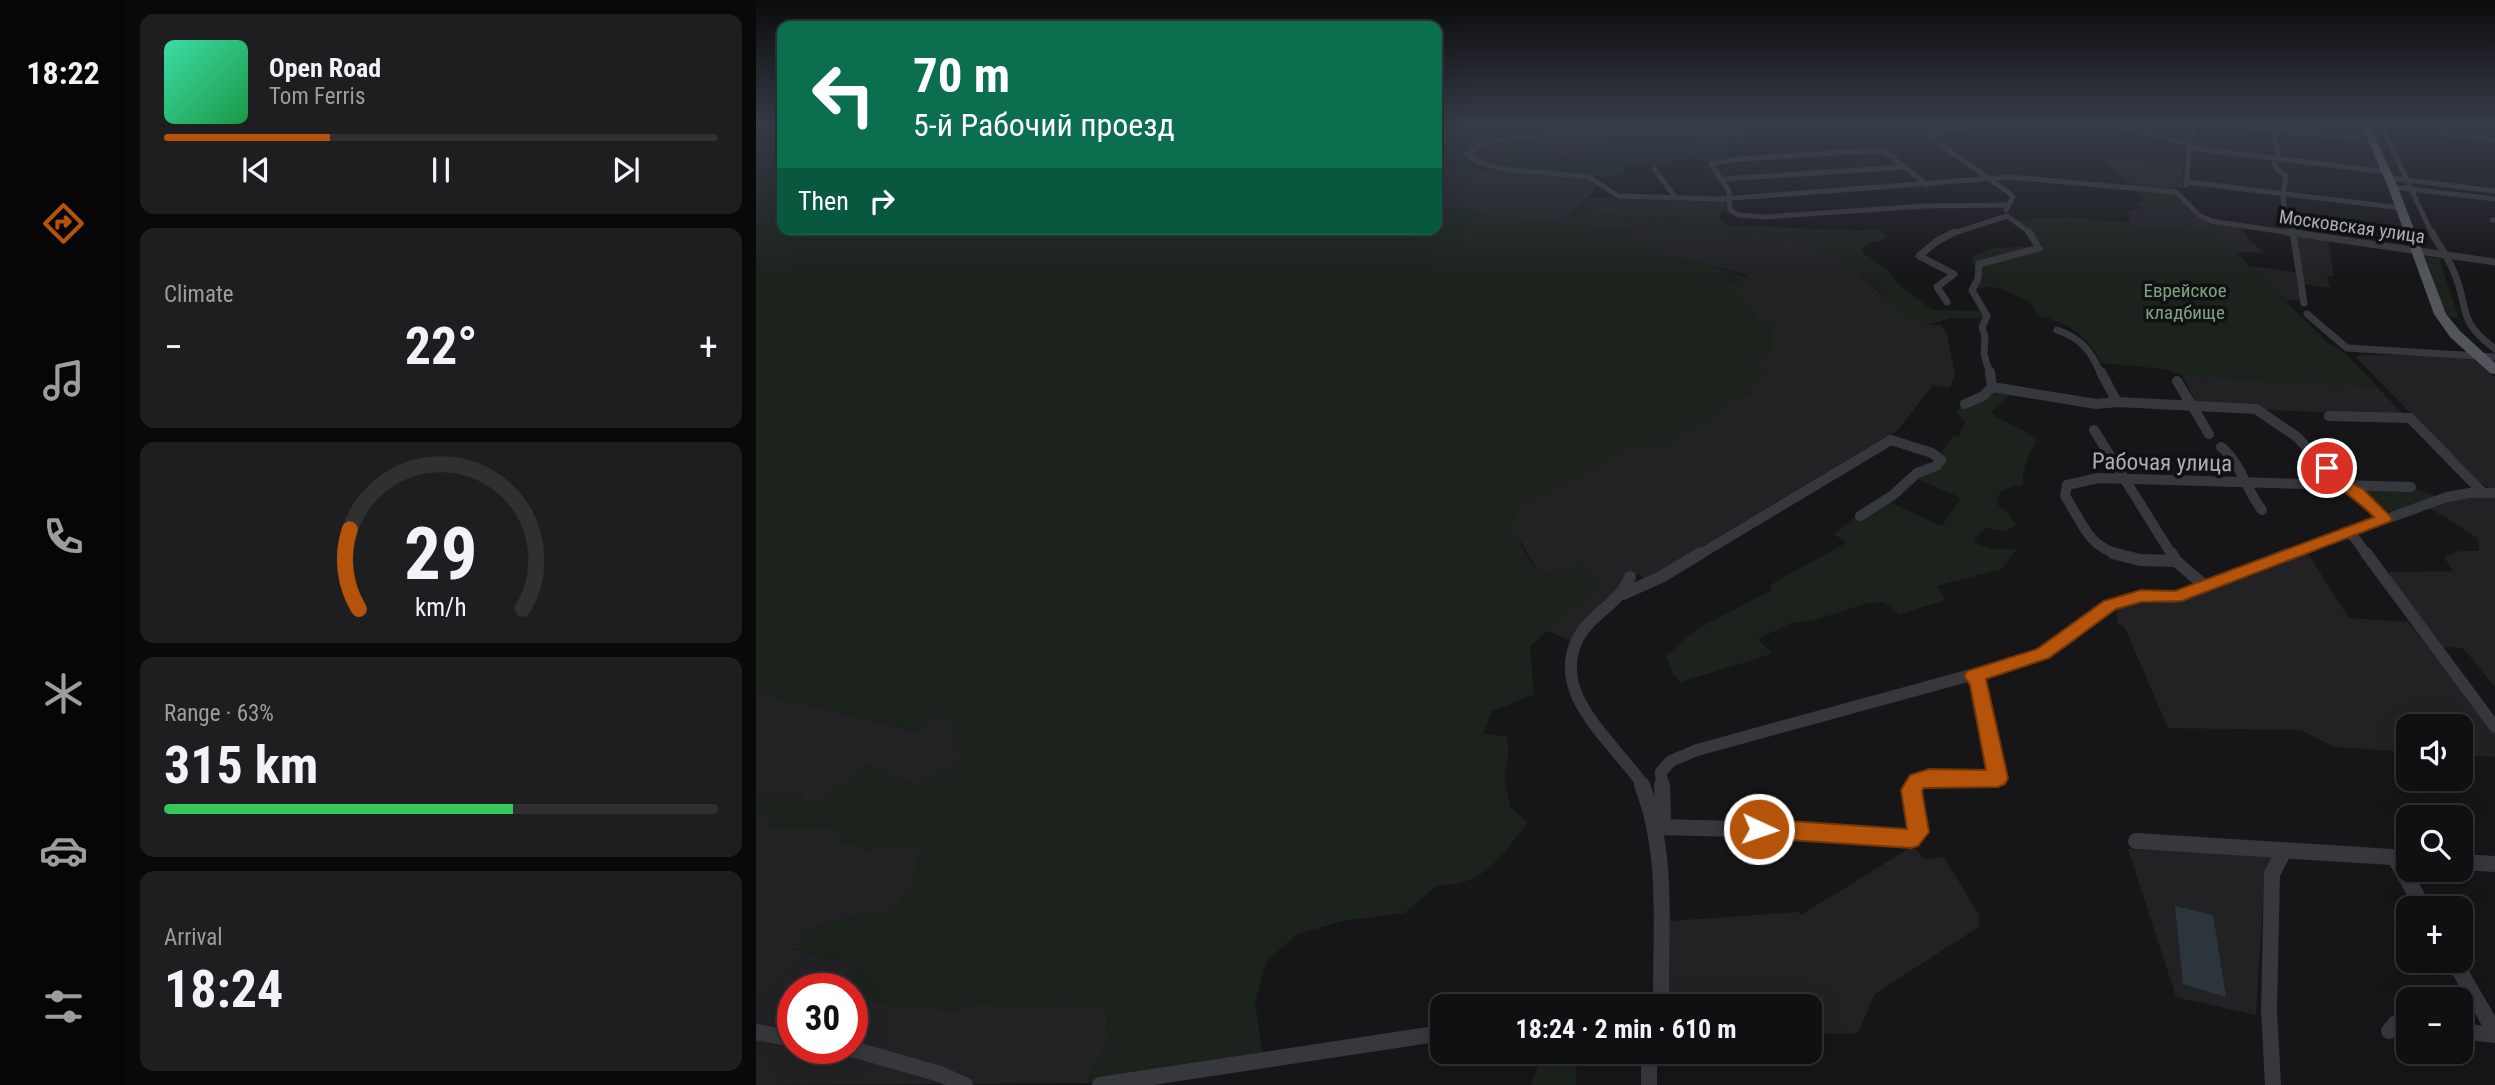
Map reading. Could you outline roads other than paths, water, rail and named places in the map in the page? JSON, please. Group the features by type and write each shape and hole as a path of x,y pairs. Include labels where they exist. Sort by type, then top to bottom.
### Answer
{"main road":[{"path":"2388,175 2440,314 2455,334 2495,370"}],"street":[{"path":"1559,175 1593,178 1618,196 1732,198 2003,178 2176,192 2186,189 2186,175"},
{"path":"1658,175 1676,198"},
{"path":"1720,175 1732,198 1732,213 1764,217 1925,206 2006,205"},
{"path":"1723,179 1789,175"},
{"path":"1914,175 1927,185"},
{"path":"1983,175 2013,197 2006,205 2007,216 2032,234 2039,248 1979,264 1978,279 1972,290 1984,308 1984,354 1989,364 1992,387"},
{"path":"2284,175 2284,209 2294,224 2293,233 2304,303"},
{"path":"2366,175 2495,191"},
{"path":"2406,175 2460,288 2468,322 2477,334 2495,349"},
{"path":"2390,179 2413,189 2495,199"},
{"path":"2187,181 2402,208"},
{"name":"Московская улица","path":"2176,192 2206,219 2495,262"},
{"path":"1947,302 1937,287 1954,274 1919,256 1924,250 1954,234 2007,216"},
{"path":"2307,314 2347,348 2495,357"},
{"path":"2057,330 2072,334 2086,343 2097,361 2104,382 2117,402"},
{"path":"2177,381 2209,434"},
{"path":"1992,387 2096,404 2117,402 2256,410 2297,437 2342,485 2358,492 2384,519"},
{"path":"1965,404 1983,396 1992,387"},
{"path":"2329,416 2410,418 2483,493"},
{"path":"2094,430 2151,519 2154,530 2176,561 2205,586"},
{"path":"1661,994 1657,827 1641,782 1575,694 1568,671 1570,660 1584,629 1623,594 1661,578 1891,440 1932,453 1941,460 1936,466 1917,473 1893,495 1860,516"},
{"path":"2221,447 2233,456 2245,476 2245,483 2262,510"},
{"name":"Рабочая улица","path":"2176,561 2140,560 2102,551 2090,539 2087,529 2065,496 2067,485 2087,478 2411,487"},
{"path":"1657,827 1663,817 1661,772 1671,761 1697,750 1974,676 2043,653 2110,605 2141,596 2176,597 2346,532 2447,497 2495,493"},
{"path":"2346,532 2354,537 2495,727"},
{"path":"1623,594 1630,576"},
{"path":"1657,827 1782,830 1911,839 1918,832 1911,790 1917,782 1929,778 1998,778 1979,684 1974,676"},
{"path":"2136,841 2396,858"},
{"path":"2273,1085 2269,1010 2272,874 2284,851"},
{"path":"2473,863 2495,864"},
{"path":"2461,973 2495,1034"},
{"path":"2389,1031 2396,1023"},
{"path":"756,1032 777,1036"},
{"path":"2473,1032 2495,1034"},
{"path":"1100,1085 1430,1036"},
{"path":"868,1053 940,1074 965,1085"},
{"path":"1649,1064 1649,1085"}],"park label":[{"name":"Еврейское кладбище","path":"2185,301"}]}
